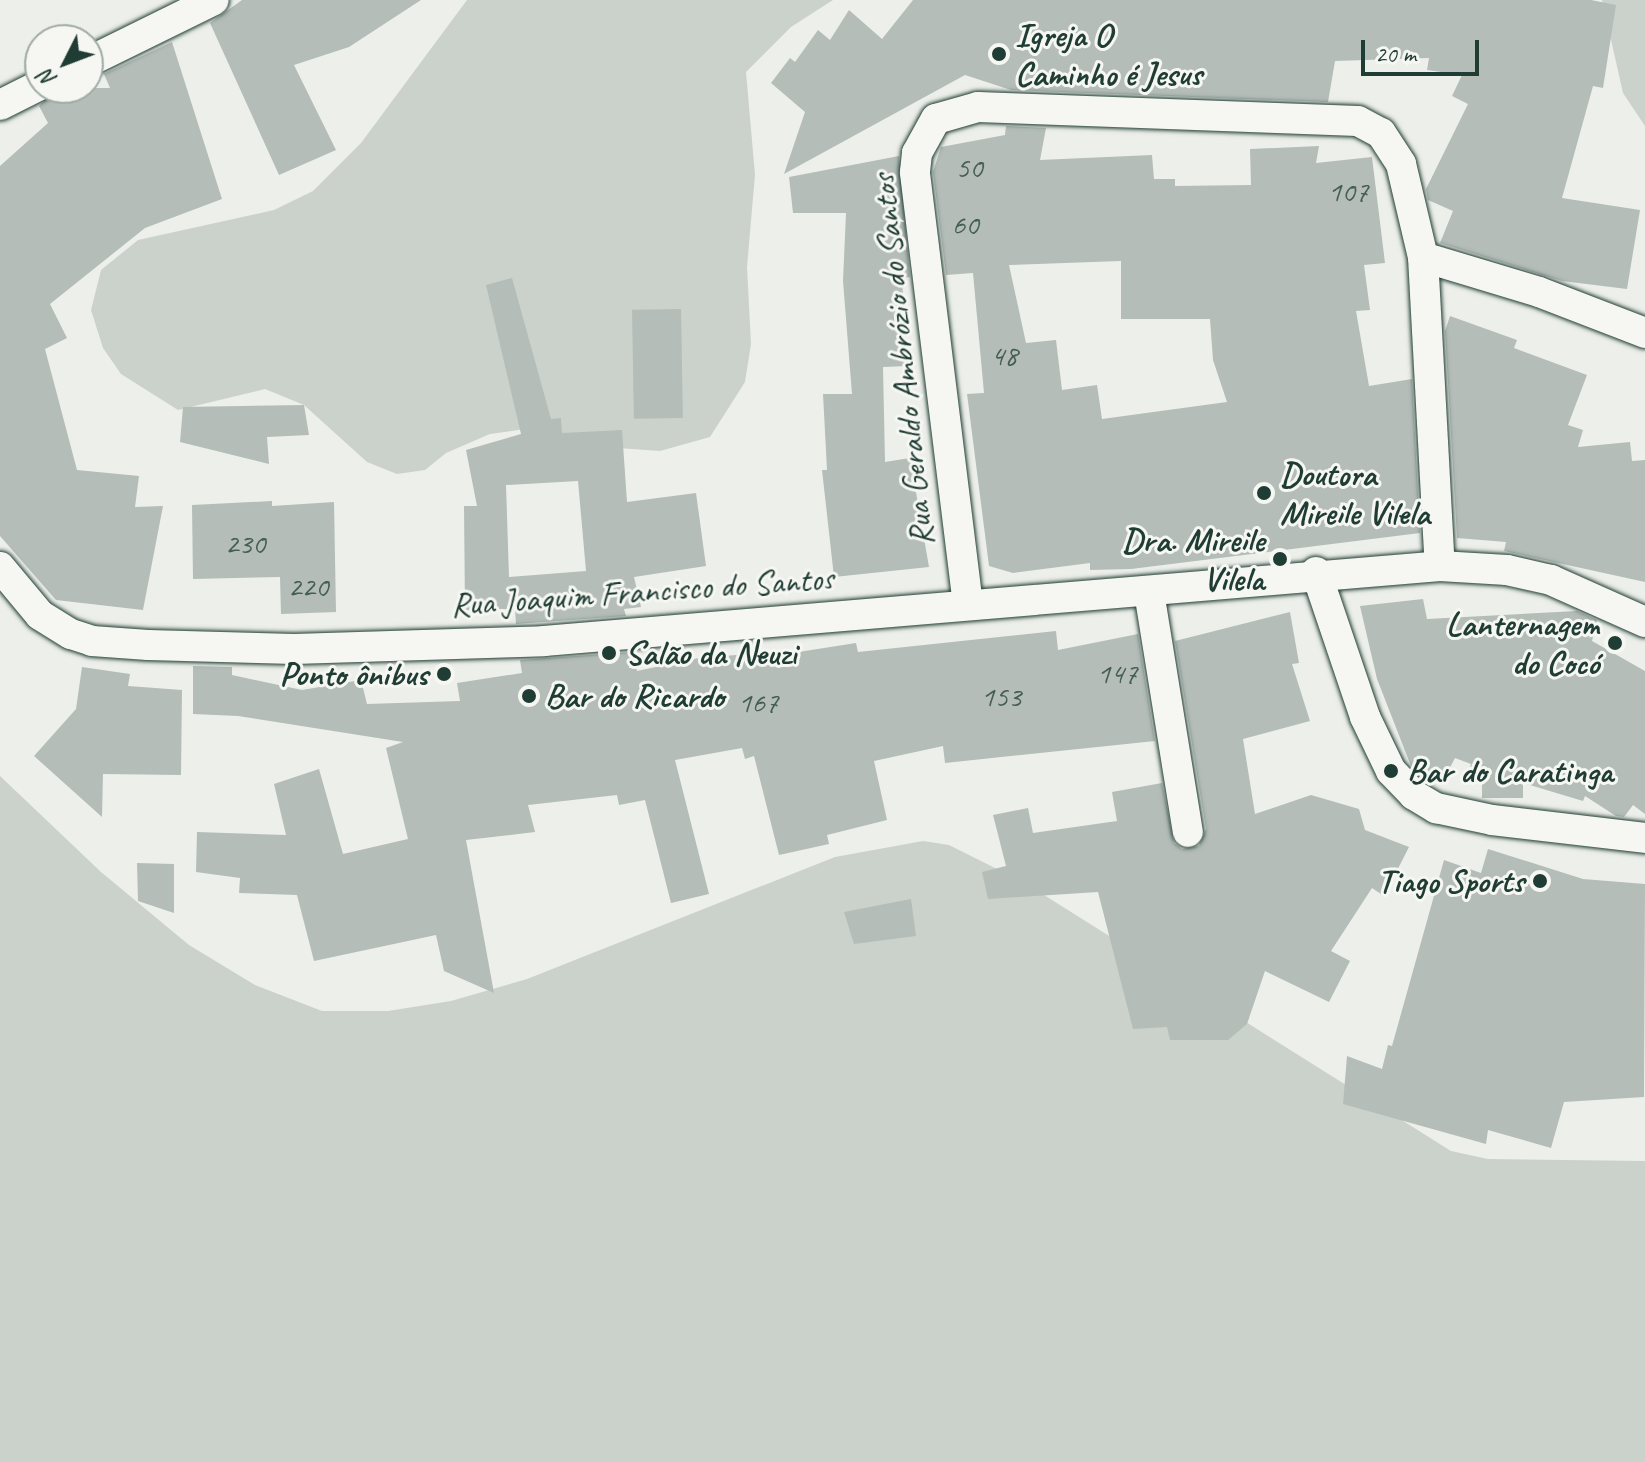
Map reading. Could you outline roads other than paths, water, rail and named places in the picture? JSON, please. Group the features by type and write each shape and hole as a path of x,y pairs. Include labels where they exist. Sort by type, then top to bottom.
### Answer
{"street":[{"path":"104,54 214,0"},
{"path":"0,105 24,93"},
{"name":"Rua Geraldo Ambrózio do Santos","path":"968,605 915,172 917,153 936,119 978,107 1358,121 1381,133 1401,164 1423,257"},
{"path":"1645,333 1539,292 1423,257 1440,566 1507,570 1551,580 1604,599 1645,622"},
{"name":"Rua Joaquim Francisco do Santos","path":"0,567 40,615 71,634 92,641 294,649 544,641 1149,592 1316,572 1440,566"},
{"path":"1316,572 1365,717 1391,771 1414,795 1436,808 1492,820 1645,838"},
{"path":"1149,592 1188,832"}],"place":[{"name":"Igreja O Caminho é Jesus","path":"999,54"},
{"name":"Doutora Mireile Vilela","path":"1264,493"},
{"name":"Dra. Mireile Vilela","path":"1280,559"},
{"name":"Lanternagem do Cocó","path":"1615,643"},
{"name":"Salão da Neuzi","path":"609,653"},
{"name":"Ponto ônibus","path":"444,674"},
{"name":"Bar do Ricardo","path":"529,696"},
{"name":"Bar do Caratinga","path":"1391,771"},
{"name":"Tiago Sports","path":"1540,881"}]}
